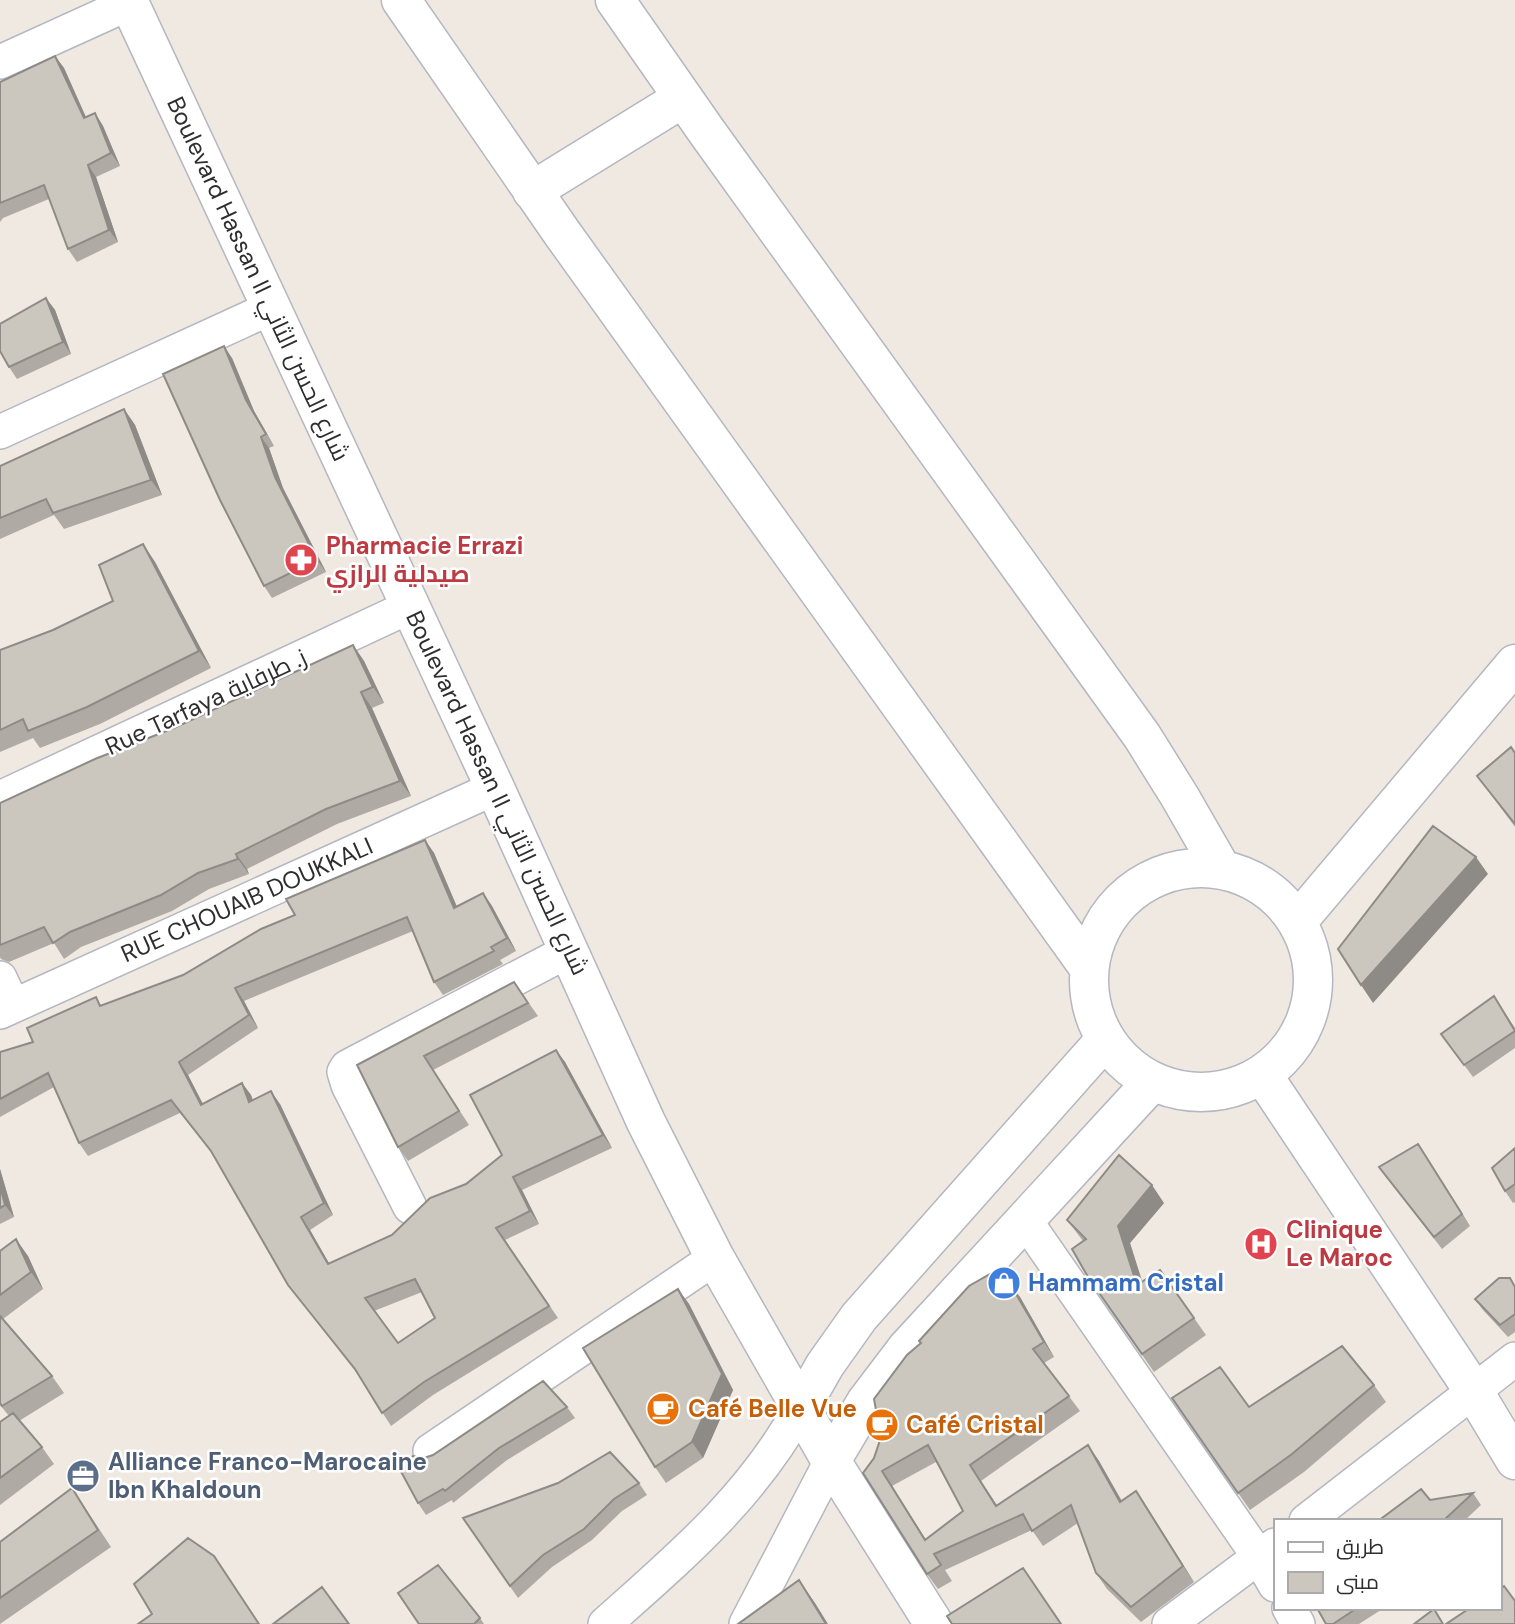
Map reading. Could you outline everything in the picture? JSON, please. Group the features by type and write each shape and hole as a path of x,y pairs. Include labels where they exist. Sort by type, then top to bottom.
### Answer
{"main road":[{"path":"401,0 532,191 1089,968"},
{"path":"615,0 1126,713 1180,797 1222,870"},
{"name":"Boulevard Hassan II شارع الحسن الثاني","path":"129,2 570,950 646,1122 715,1258 831,1461 934,1624"},
{"path":"532,191 683,98"},
{"path":"1297,922 1515,664"},
{"path":"1191,869 1222,870 1251,880 1277,898 1297,922 1308,948 1313,976 1310,1005 1300,1032 1284,1056 1262,1074 1236,1087 1208,1092 1179,1090 1152,1082 1126,1064 1105,1040 1091,1006 1089,968 1096,938 1112,912 1134,890 1161,875 1191,869"},
{"path":"801,1408 825,1365 859,1317 1105,1040"},
{"path":"1262,1074 1473,1390 1515,1460"},
{"path":"831,1461 866,1402 907,1348 1152,1082"}],"street":[{"path":"0,62 129,2"},
{"path":"0,432 273,307"},
{"name":"Rue Tarfaya ز. طرفاية","path":"0,798 411,606"},
{"name":"RUE CHOUAIB DOUKKALI","path":"4,999 495,788"},
{"path":"410,1207 348,1085 344,1072 347,1067 570,950"},
{"path":"1025,1220 1270,1562 1169,1624"},
{"path":"430,1451 715,1258"},
{"path":"1309,1519 1515,1359"},
{"path":"605,1624 708,1530 740,1497 766,1465 801,1408"},
{"path":"746,1624 831,1461"}],"building":[{"path":"55,56 84,118 95,113 111,153 88,165 109,230 68,249 44,185 0,203 0,82"},
{"path":"46,298 63,342 9,367 0,351 0,324"},
{"path":"224,346 246,400 266,434 261,437 275,477 317,560 264,586 220,500 163,374"},
{"path":"124,409 151,480 53,513 46,499 0,518 0,466"},
{"path":"143,544 199,651 87,707 28,731 23,719 0,730 0,650 53,630 113,601 99,565"},
{"path":"353,645 373,687 361,692 400,781 326,809 236,854 238,859 198,873 161,895 70,932 53,943 44,927 0,945 0,803 95,759 174,728"},
{"path":"1511,747 1515,753 1515,824 1477,776"},
{"path":"1433,826 1476,857 1361,985 1338,949"},
{"path":"425,840 454,908 483,893 507,938 491,947 494,951 434,982 407,917 235,988 249,1015 179,1062 201,1105 242,1083 249,1102 271,1091 324,1203 301,1217 328,1264 392,1235 430,1198 466,1184 502,1155 470,1095 556,1050 603,1135 513,1177 530,1211 496,1228 549,1306 424,1382 382,1413 355,1369 288,1285 211,1151 171,1100 79,1143 48,1073 0,1099 0,1052 33,1042 27,1028 96,997 100,1006 183,975 261,929 295,915 286,899","holes":["415,1279 435,1318 398,1343 365,1298"]},
{"path":"514,982 528,1003 424,1056 459,1111 398,1147 357,1065"},
{"path":"1494,996 1515,1031 1464,1065 1441,1034"},
{"path":"1418,1144 1462,1214 1434,1237 1379,1167"},
{"path":"1515,1148 1515,1184 1505,1191 1492,1168"},
{"path":"1119,1155 1152,1185 1118,1226 1137,1285 1160,1270 1194,1318 1142,1354 1088,1277 1072,1249 1086,1239 1067,1220"},
{"path":"0,1186 5,1205 0,1208"},
{"path":"16,1239 31,1272 0,1295 0,1251"},
{"path":"990,1274 1002,1286 1009,1282 1044,1342 1033,1349 1069,1396 970,1465 996,1506 1088,1445 1120,1502 1136,1491 1183,1566 1131,1607 1096,1573 1071,1505 1032,1531 1023,1514 934,1554 941,1565 927,1574 863,1473 874,1458 881,1437 874,1399 907,1355 921,1343 919,1341 969,1286","holes":["928,1445 963,1511 925,1540 882,1471"]},
{"path":"1499,1278 1510,1278 1515,1287 1515,1314 1500,1325 1475,1299"},
{"path":"678,1289 722,1374 692,1442 655,1467 583,1348"},
{"path":"0,1316 52,1376 2,1406 0,1403"},
{"path":"1342,1346 1374,1385 1292,1454 1238,1493 1172,1398 1220,1367 1249,1407"},
{"path":"543,1381 567,1407 499,1448 445,1491 443,1489 418,1503 398,1466 413,1456 424,1458 433,1455"},
{"path":"13,1413 42,1447 0,1478 0,1422"},
{"path":"610,1452 639,1483 614,1499 584,1529 543,1555 510,1586 463,1518 558,1483"},
{"path":"72,1488 98,1530 0,1598 0,1542"},
{"path":"1421,1489 1430,1500 1473,1493 1445,1519 1381,1519"},
{"path":"188,1538 214,1556 259,1624 138,1624 152,1614 134,1584"},
{"path":"438,1565 480,1618 474,1624 419,1624 398,1593"},
{"path":"1023,1568 1061,1624 952,1624 947,1616"},
{"path":"799,1580 826,1624 738,1624"},
{"path":"1504,1586 1515,1601 1515,1624 1446,1624 1467,1610 1501,1610 1501,1588"},
{"path":"322,1587 349,1624 273,1624"},
{"path":"1318,1610 1354,1610 1333,1624 1326,1624"},
{"path":"1435,1610 1443,1624 1414,1624"}],"place":[{"name":"Pharmacie Errazi صيدلية الرازي","path":"301,560"},
{"name":"Clinique Le Maroc","path":"1261,1244"},
{"name":"Hammam Cristal","path":"1004,1283"},
{"name":"Café Belle Vue","path":"663,1409"},
{"name":"Café Cristal","path":"882,1425"},
{"name":"Alliance Franco-Marocaine Ibn Khaldoun","path":"83,1476"}]}
